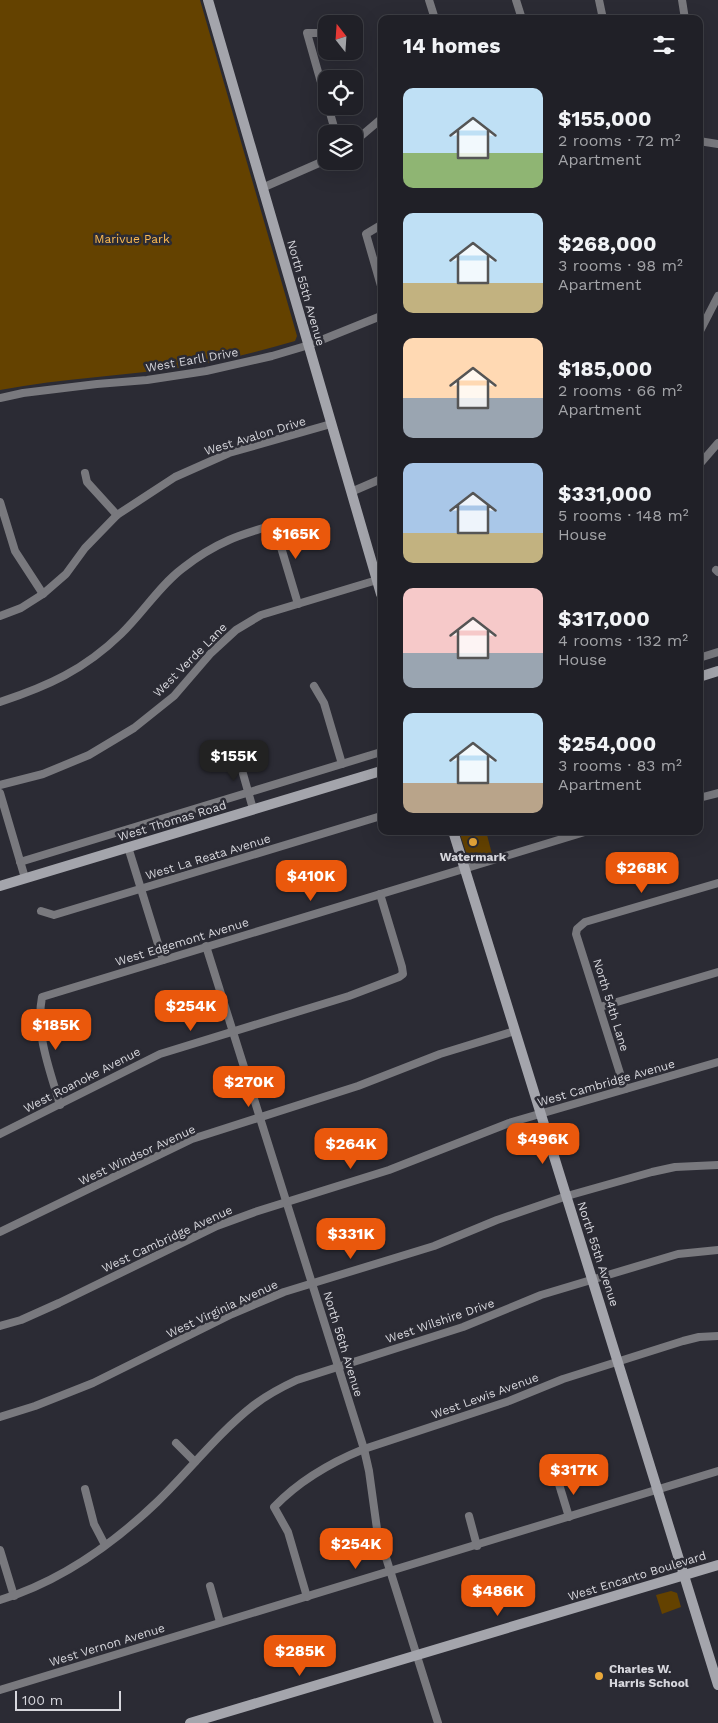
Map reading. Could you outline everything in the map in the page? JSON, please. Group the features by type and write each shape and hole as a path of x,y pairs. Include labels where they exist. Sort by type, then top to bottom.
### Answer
{"street":[{"name":"North 55th Avenue","path":"208,0 378,584"},
{"path":"429,0 434,15"},
{"path":"516,0 521,15"},
{"path":"599,0 602,15"},
{"path":"682,0 684,15"},
{"path":"318,33 307,33 318,72"},
{"path":"363,134 378,122"},
{"path":"703,142 718,144"},
{"path":"262,188 318,164"},
{"path":"378,227 366,234 378,276"},
{"path":"703,325 718,296"},
{"name":"West Earll Drive","path":"0,398 23,393 147,380 206,371 272,356 309,345 378,317"},
{"name":"West Avalon Drive","path":"0,616 22,608 43,594 66,574 85,548 117,515 175,477 229,453 331,424"},
{"path":"703,460 718,443"},
{"path":"85,473 87,482 117,515"},
{"path":"351,492 378,480"},
{"path":"0,502 15,551 43,594"},
{"path":"0,702 36,690 63,678 93,658 122,634 164,584 184,567 229,540 272,525 277,534 298,604"},
{"name":"West Verde Lane","path":"0,785 43,774 88,755 134,728 174,696 211,653 236,630 261,615 377,580"},
{"path":"703,657 718,652"},
{"path":"703,676 718,671"},
{"path":"314,686 324,703 342,764"},
{"path":"236,749 253,809"},
{"name":"West Thomas Road","path":"20,862 378,753"},
{"name":"West Thomas Road","path":"0,886 378,772"},
{"path":"0,793 25,878"},
{"path":"703,797 718,793"},
{"name":"West La Reata Avenue","path":"41,911 54,916 378,817"},
{"name":"North 55th Avenue","path":"454,835 718,1685"},
{"name":"West Edgemont Avenue","path":"60,1105 42,1043 39,1012 42,997 575,835"},
{"path":"128,847 163,960"},
{"name":"North 54th Lane","path":"625,1088 576,934 577,928 585,922 718,883"},
{"name":"West Roanoke Avenue","path":"0,1134 160,1054 233,1030 349,996 404,974 380,894"},
{"name":"North 56th Avenue","path":"206,946 364,1450 369,1471 377,1529 438,1723"},
{"path":"600,1007 718,972"},
{"name":"West Windsor Avenue","path":"0,1232 192,1139 387,1076 440,1054 515,1031"},
{"name":"West Cambridge Avenue","path":"0,1326 20,1320 59,1303 218,1226 286,1201 389,1170 484,1132 625,1088 718,1062"},
{"name":"West Virginia Avenue","path":"0,1417 93,1384 232,1314 284,1292 434,1246 497,1220 567,1196 675,1167 718,1165"},
{"name":"West Wilshire Drive","path":"0,1600 14,1596 59,1575 105,1545 158,1501 235,1421 267,1396 297,1380 479,1322 541,1295 678,1254 718,1250"},
{"name":"West Lewis Avenue","path":"307,1597 288,1532 274,1507 286,1494 319,1472 351,1454 509,1401 563,1378 683,1341 699,1337 718,1336"},
{"path":"176,1443 195,1462"},
{"name":"West Vernon Avenue","path":"0,1690 718,1471"},
{"path":"558,1481 569,1517"},
{"path":"85,1489 94,1524 105,1545"},
{"path":"469,1516 477,1546"},
{"path":"0,1550 14,1596"},
{"name":"West Encanto Boulevard","path":"190,1723 718,1565"},
{"path":"210,1586 220,1622"}],"green space":[{"name":"Marivue Park","path":"0,0 200,0 297,336 295,341 243,355 190,366 0,390"},
{"path":"460,835 487,835 492,854 479,858 467,855"},
{"path":"671,1591 677,1593 681,1607 662,1614 656,1595"}],"place":[{"name":"Watermark","path":"473,842"},
{"name":"Charles W. Harris School","path":"599,1676"}]}
